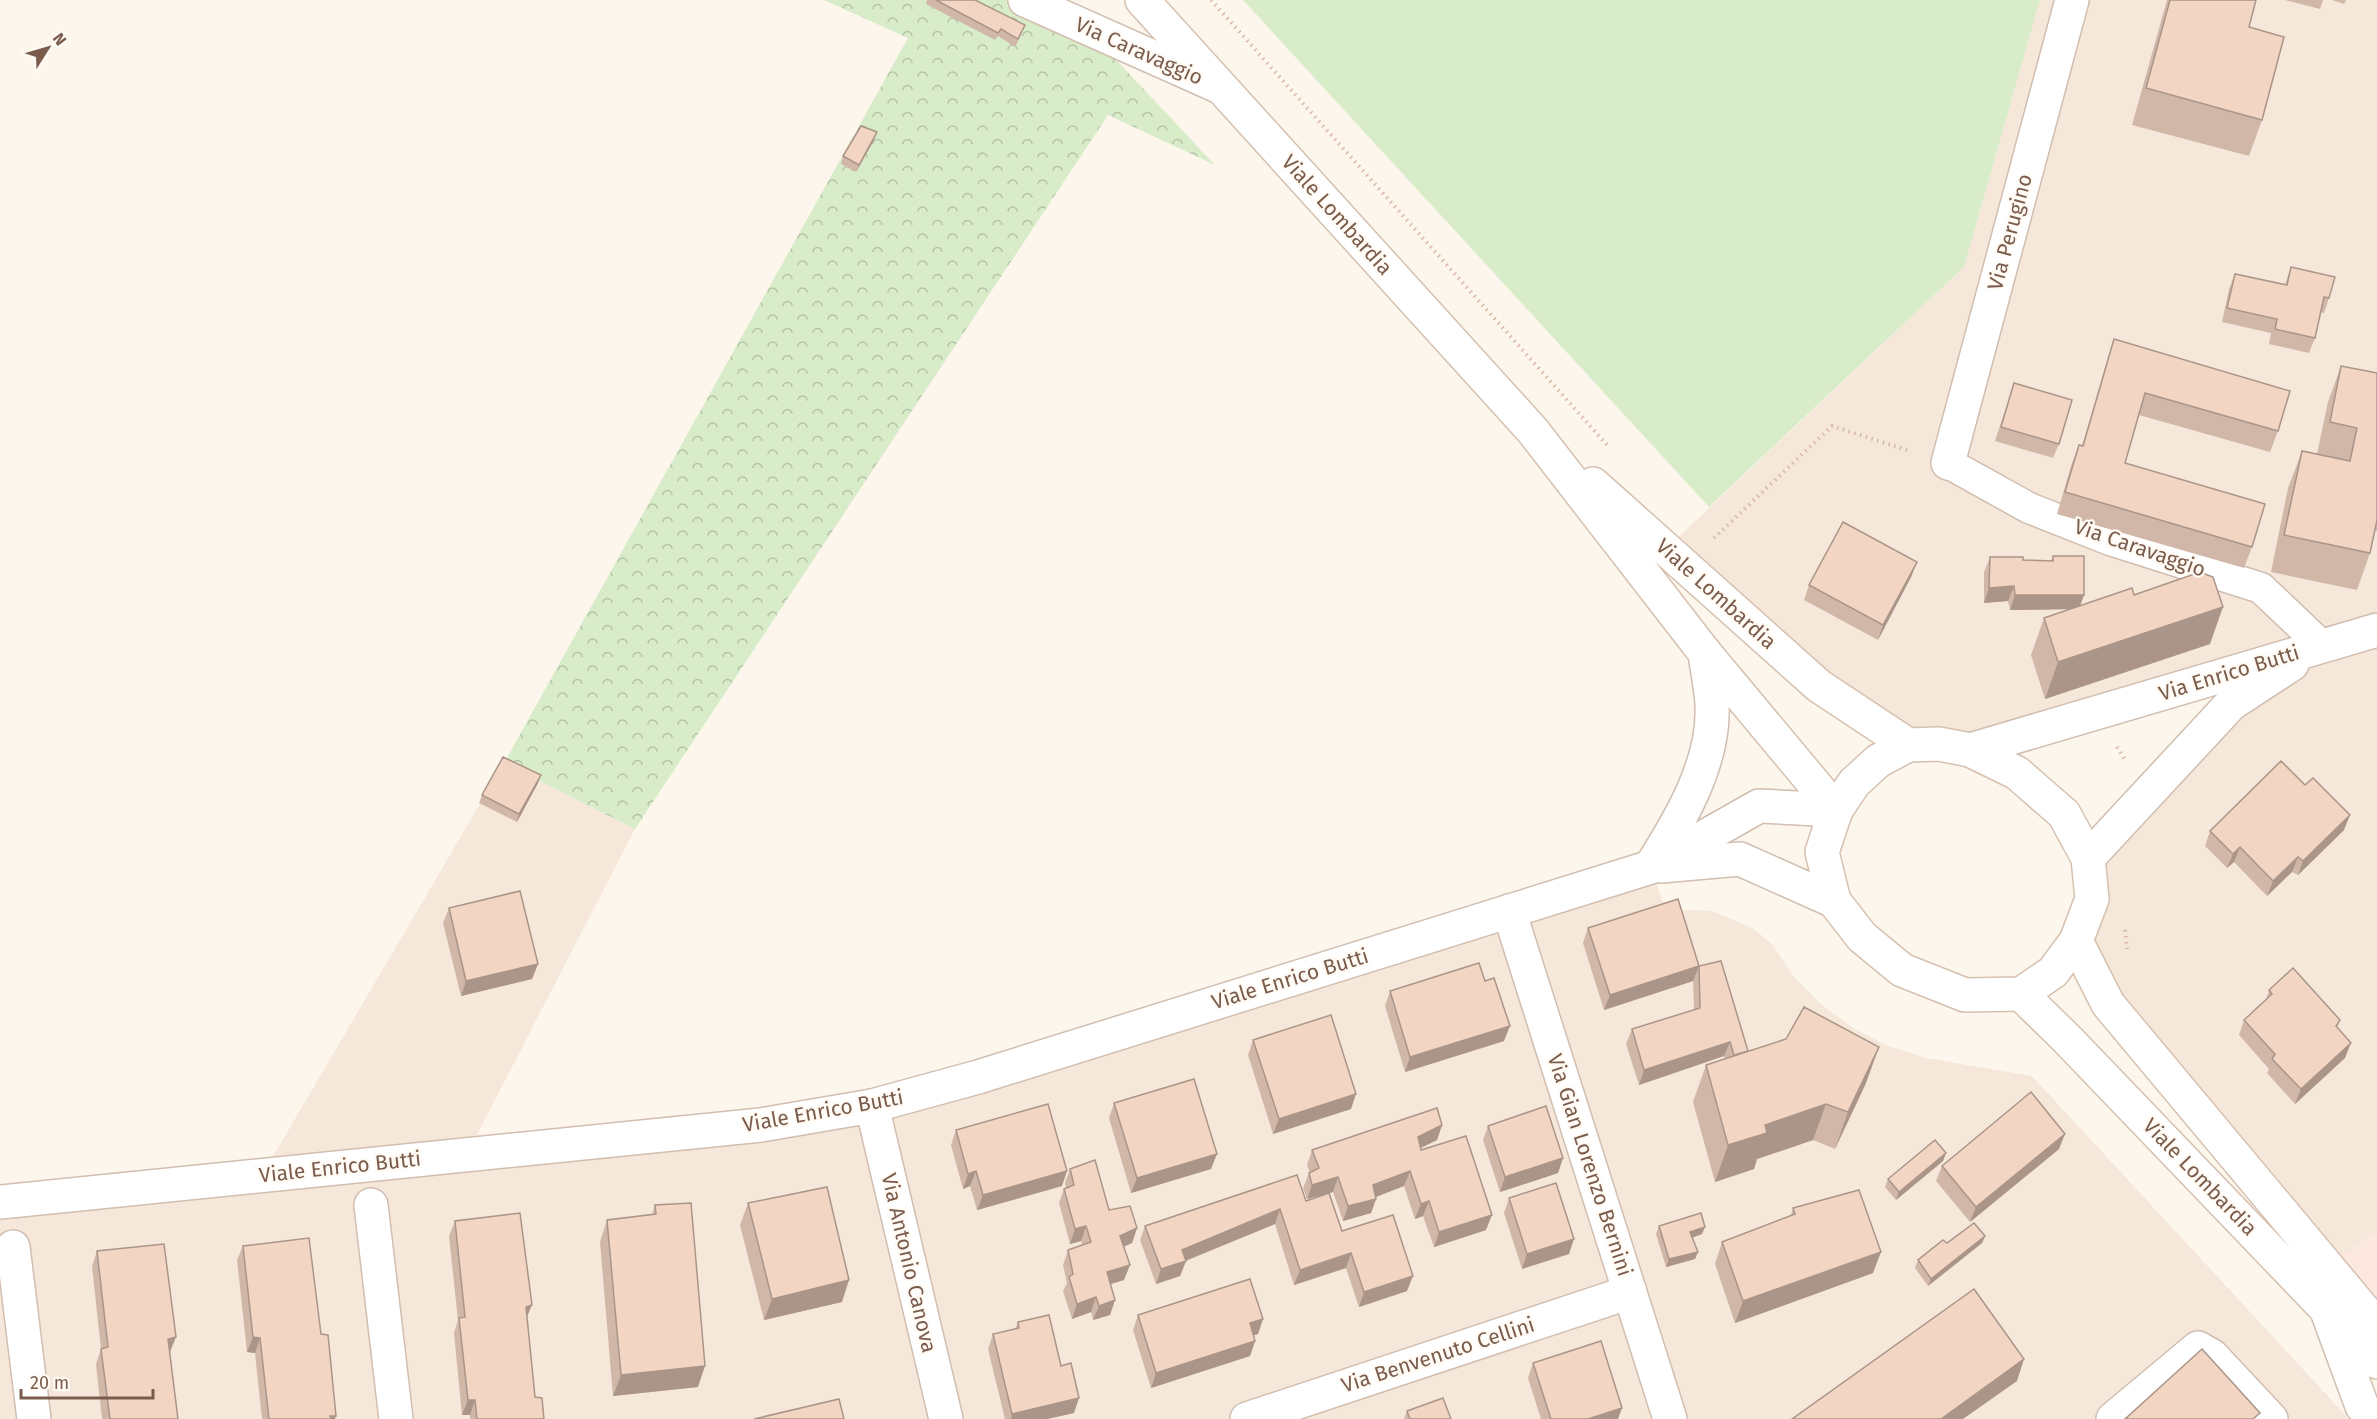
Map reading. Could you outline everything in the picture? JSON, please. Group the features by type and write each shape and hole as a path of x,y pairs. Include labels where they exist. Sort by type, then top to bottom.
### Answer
{"street":[{"name":"Via Caravaggio","path":"1025,0 1221,87"},
{"name":"Viale Lombardia","path":"1142,0 1533,431 1704,654 1836,810"},
{"name":"Via Perugino","path":"1948,463 2072,0"},
{"name":"Viale Lombardia","path":"1533,431 1819,686 1908,745"},
{"name":"Via Caravaggio","path":"1948,463 2029,508 2110,540 2261,588 2321,645"},
{"path":"2321,645 2377,630"},
{"name":"Via Enrico Butti","path":"1970,750 2321,645"},
{"name":"Via Enrico Butti","path":"2088,858 2231,704 2321,645"},
{"path":"1651,867 1681,818 1704,762 1712,706 1704,654"},
{"path":"1939,744 1970,750 2017,772 2064,814 2088,858 2092,899 2076,941 2053,972 2021,994 1965,995 1902,970 1862,937 1834,901 1822,852 1836,810 1854,783 1870,768 1908,745 1939,744"},
{"path":"1651,867 1760,806 1836,810"},
{"path":"1651,867 1740,859 1834,901"},
{"name":"Viale Enrico Butti","path":"0,1202 761,1125 872,1106 978,1077 1651,867"},
{"name":"Via Gian Lorenzo Bernini","path":"1509,911 1670,1419"},
{"name":"Viale Lombardia","path":"2076,941 2108,1004 2377,1326"},
{"name":"Viale Lombardia","path":"2021,994 2377,1362"},
{"name":"Via Antonio Canova","path":"872,1106 946,1419"},
{"path":"371,1205 396,1419"},
{"path":"13,1247 34,1419"},
{"name":"Via Benvenuto Cellini","path":"1246,1419 1630,1292"},
{"path":"2327,1311 2362,1406 2374,1419"},
{"path":"2114,1419 2198,1348 2212,1356 2271,1419"}],"path":[{"path":"1211,0 1615,453"},
{"path":"1709,543 1832,426 1948,463"},
{"path":"2095,713 2147,794"},
{"path":"2124,922 2128,957"}],"shaded area":[{"path":"2040,0 2377,0 2377,618 1970,745 1910,738 1669,546 1964,267"},
{"path":"2377,640 2377,1231 2332,1264 2114,1002 2085,944 2098,860 2234,711 2327,654"},
{"path":"504,763 635,829 467,1154 761,1125 1651,867 1666,912 1712,911 1754,929 1772,944 1794,977 1821,1004 1853,1028 1888,1046 1926,1058 2032,1076 2349,1419 0,1419 0,1202 262,1175"},
{"path":"2377,1231 2377,1316 2332,1264"}],"green space":[{"path":"824,0 1060,0 1215,165 1108,115 635,829 504,763 908,38"},
{"path":"1243,0 2040,0 1964,267 1709,507"}],"building":[{"path":"936,0 975,0 1025,25 1018,39 1001,29 998,33"},
{"path":"2170,0 2256,0 2249,27 2284,37 2262,120 2146,88"},
{"path":"861,126 877,132 859,165 843,156"},
{"path":"2291,267 2335,277 2329,298 2324,297 2315,338 2275,329 2277,319 2227,308 2235,274 2287,285"},
{"path":"2114,339 2290,391 2278,431 2145,393 2125,463 2265,504 2252,547 2065,492 2079,445 2083,446"},
{"path":"2341,366 2377,373 2377,520 2370,553 2284,535 2302,451 2350,461 2357,428 2330,422"},
{"path":"2014,383 2072,400 2059,444 2001,427"},
{"path":"1843,522 1917,562 1883,625 1809,585"},
{"path":"2053,556 2084,556 2084,595 2015,595 2014,586 1989,588 1990,557 2023,557 2023,560 2053,561"},
{"path":"2200,572 2213,577 2223,607 2058,662 2044,618 2132,588 2134,595"},
{"path":"503,757 541,775 519,814 482,795"},
{"path":"2281,761 2305,785 2313,778 2350,815 2303,861 2298,857 2273,881 2240,847 2233,854 2210,831"},
{"path":"520,891 538,964 466,981 449,908"},
{"path":"1678,899 1699,966 1610,995 1588,928"},
{"path":"1721,961 1748,1051 1734,1055 1730,1042 1644,1070 1632,1029 1700,1008 1699,966"},
{"path":"1479,963 1485,981 1494,978 1510,1026 1410,1057 1390,991"},
{"path":"2293,968 2340,1020 2336,1026 2351,1043 2301,1089 2272,1059 2275,1054 2244,1020 2272,994 2269,990"},
{"path":"1804,1007 1879,1047 1848,1112 1826,1104 1765,1125 1767,1133 1728,1145 1706,1065 1786,1039"},
{"path":"1331,1015 1356,1094 1279,1119 1253,1040"},
{"path":"1194,1079 1217,1154 1137,1178 1114,1103"},
{"path":"2031,1092 2065,1134 1976,1207 1942,1166"},
{"path":"1048,1104 1067,1171 983,1195 976,1171 968,1174 956,1130"},
{"path":"1546,1106 1563,1158 1505,1177 1488,1126"},
{"path":"1437,1108 1442,1125 1418,1137 1421,1150 1466,1136 1492,1215 1439,1232 1429,1201 1421,1204 1410,1171 1373,1185 1376,1199 1348,1206 1338,1177 1312,1185 1309,1173 1319,1168 1312,1150"},
{"path":"1935,1140 1946,1153 1899,1192 1888,1179"},
{"path":"1095,1160 1109,1210 1130,1206 1137,1228 1120,1236 1130,1265 1107,1272 1115,1300 1099,1306 1096,1297 1077,1304 1069,1277 1073,1274 1068,1250 1091,1242 1086,1226 1075,1229 1064,1189 1074,1185 1070,1169"},
{"path":"1297,1175 1306,1201 1329,1193 1342,1231 1393,1215 1413,1276 1364,1292 1351,1253 1300,1270 1280,1209 1182,1250 1186,1261 1161,1269 1145,1226"},
{"path":"1556,1183 1574,1239 1527,1254 1509,1198"},
{"path":"827,1187 849,1280 772,1299 748,1203"},
{"path":"1859,1190 1881,1252 1743,1301 1722,1242 1795,1214 1793,1208"},
{"path":"691,1203 705,1366 621,1375 607,1220 656,1214 655,1205"},
{"path":"520,1213 532,1305 526,1307 535,1397 542,1398 544,1419 477,1419 475,1400 468,1400 459,1318 465,1317 455,1221"},
{"path":"1701,1213 1705,1227 1690,1232 1698,1252 1669,1259 1659,1226"},
{"path":"1974,1223 1985,1236 1931,1279 1918,1260 1943,1240 1947,1243"},
{"path":"309,1238 321,1334 328,1335 336,1416 330,1416 331,1419 269,1419 260,1338 253,1337 243,1246"},
{"path":"164,1244 176,1337 168,1339 178,1419 110,1419 101,1349 108,1347 97,1251"},
{"path":"1250,1279 1263,1319 1250,1323 1255,1341 1156,1373 1138,1315"},
{"path":"1974,1289 2024,1359 1941,1419 1792,1419"},
{"path":"1049,1315 1061,1366 1071,1363 1079,1398 1012,1414 993,1334 1019,1328 1018,1322"},
{"path":"1601,1341 1622,1408 1588,1419 1551,1419 1533,1363"},
{"path":"2202,1349 2260,1413 2253,1419 2125,1419"},
{"path":"1443,1398 1451,1419 1410,1419 1407,1411"},
{"path":"839,1399 844,1419 754,1419"}]}
